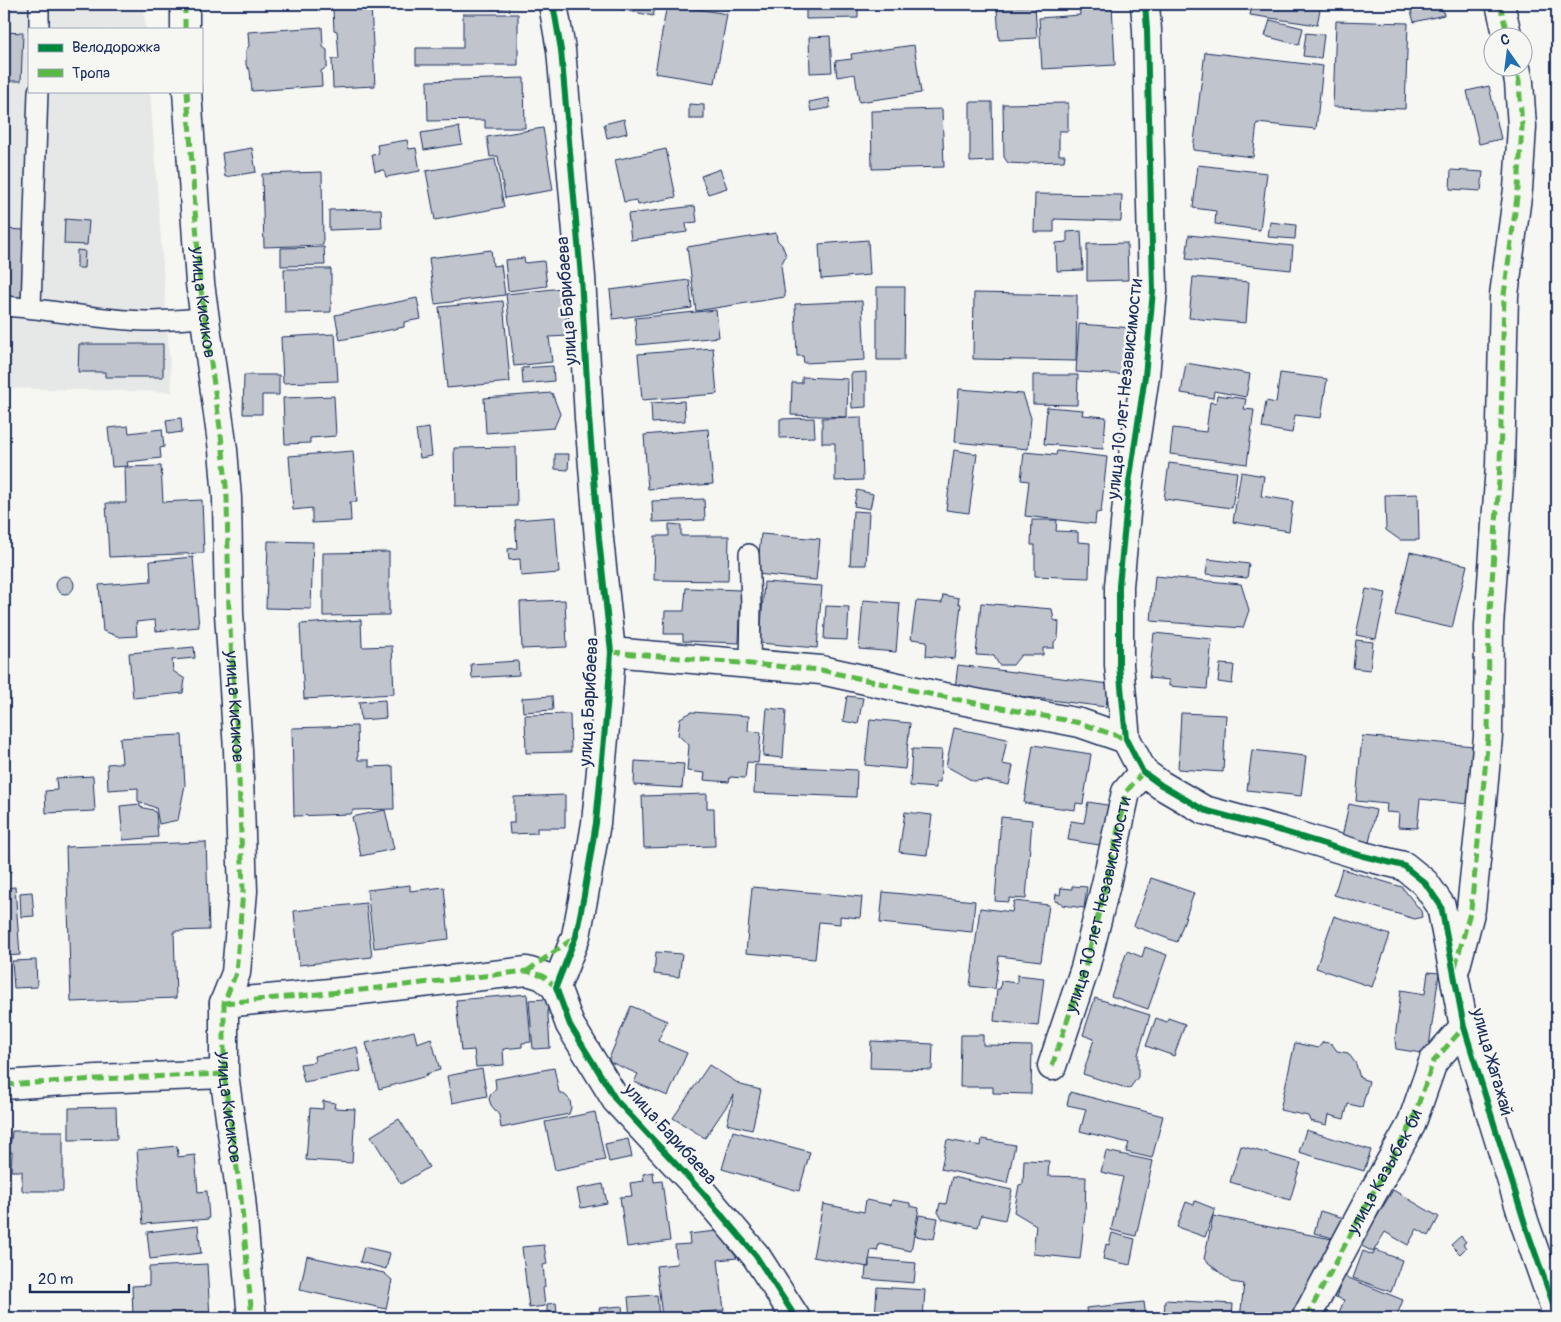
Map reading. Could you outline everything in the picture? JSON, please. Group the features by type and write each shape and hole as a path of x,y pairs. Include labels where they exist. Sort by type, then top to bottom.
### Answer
{"street":[{"path":"185,4 185,28"},
{"name":"улица Барибаева","path":"554,4 562,50 581,277 599,540 611,652 596,822 576,936 556,987 570,1025 616,1100 702,1192 750,1249 796,1318"},
{"name":"улица 10 лет Независимости","path":"1052,1066 1085,968 1126,792 1143,772 1126,739 1120,665 1119,586 1129,483 1145,376 1153,291 1146,4"},
{"path":"1500,4 1506,28"},
{"path":"1454,972 1471,909 1482,813 1488,736 1489,626 1500,465 1504,295 1518,189 1522,127 1518,78"},
{"name":"улица Кисиков","path":"187,92 200,283 223,450 227,498 230,613 238,750 243,891 236,973 224,1003 224,1074 241,1198 252,1318"},
{"path":"611,652 821,670 934,695 1080,722 1126,739"},
{"name":"улица Жагажай","path":"1143,772 1161,786 1204,810 1404,866 1425,883 1440,906 1464,1027 1525,1224 1557,1315"},
{"path":"527,971 576,936"},
{"path":"224,1003 527,971 543,976 556,987"},
{"name":"улица Казыбек би","path":"1306,1318 1411,1125 1433,1062 1464,1027"},
{"path":"4,1085 224,1074"}],"lane":[{"path":"39,4 39,28"},
{"path":"31,308 38,92"},
{"path":"4,306 145,321 204,318"},
{"path":"749,554 751,605 750,664"}],"shaded area":[{"path":"4,4 144,4 145,28 28,28 28,92 150,92 172,392 4,388"}],"building":[{"path":"491,4 521,4 522,6 491,9"},
{"path":"596,4 656,4 653,16"},
{"path":"667,4 727,14 715,83 655,73"},
{"path":"718,4 739,4 737,10"},
{"path":"806,4 858,4 858,18 806,19"},
{"path":"951,4 971,4 971,6 952,9"},
{"path":"1079,4 1112,4 1115,65 1042,69 1039,18 1080,15"},
{"path":"1246,4 1321,4 1317,25 1250,15 1252,6"},
{"path":"1409,4 1441,4 1444,15 1414,22"},
{"path":"371,5 375,86 333,88 332,59 339,59 333,10 336,7"},
{"path":"1035,6 1037,38 999,40 997,7"},
{"path":"463,14 518,14 518,65 416,65 416,48 463,48"},
{"path":"1270,20 1303,28 1299,45 1265,36"},
{"path":"1336,21 1408,23 1405,109 1333,107"},
{"path":"322,27 323,47 327,50 327,67 321,71 322,86 252,91 250,71 246,65 246,50 249,46 248,32"},
{"path":"4,32 23,33 21,81 4,81"},
{"path":"1306,33 1324,35 1321,58 1303,56"},
{"path":"830,36 832,72 810,73 809,37"},
{"path":"914,45 921,93 859,102 855,74 837,77 835,61 852,59 851,54"},
{"path":"1205,52 1323,66 1316,129 1257,123 1253,157 1193,150"},
{"path":"524,78 525,128 485,128 485,120 428,121 427,81"},
{"path":"1489,86 1501,139 1479,144 1467,91"},
{"path":"829,98 830,108 811,111 809,102"},
{"path":"970,102 992,102 993,161 970,162"},
{"path":"1068,103 1068,131 1059,131 1059,155 1065,155 1064,161 1032,162 1028,164 1008,163 1004,157 1003,104"},
{"path":"689,104 704,105 704,119 689,119"},
{"path":"942,109 944,167 872,169 871,111"},
{"path":"624,119 627,133 607,138 604,124"},
{"path":"459,127 462,144 424,150 421,133"},
{"path":"543,128 553,190 505,198 498,156 490,157 487,137"},
{"path":"407,140 409,149 416,148 420,171 386,177 384,170 375,171 372,155 379,154 377,145"},
{"path":"252,148 256,172 225,177 222,153"},
{"path":"666,149 676,197 638,205 637,200 624,202 615,160"},
{"path":"495,159 504,207 435,220 426,171"},
{"path":"1198,165 1267,173 1260,230 1215,224 1216,211 1193,208"},
{"path":"720,169 727,188 708,194 701,176"},
{"path":"1451,170 1483,172 1481,191 1450,189"},
{"path":"322,172 323,245 264,247 262,174"},
{"path":"1035,194 1122,195 1121,221 1054,219 1054,232 1034,232"},
{"path":"695,206 697,222 686,223 687,232 631,240 628,214"},
{"path":"381,209 382,228 329,230 329,210"},
{"path":"65,219 89,221 87,245 64,244"},
{"path":"1270,222 1296,225 1295,239 1268,237"},
{"path":"4,229 24,230 22,302 4,302"},
{"path":"1081,231 1083,270 1057,271 1056,243 1067,242 1067,232"},
{"path":"776,233 777,240 782,245 786,255 781,265 785,297 696,311 687,247"},
{"path":"1189,235 1293,246 1291,270 1186,259"},
{"path":"868,240 870,275 821,279 819,244"},
{"path":"1127,243 1128,280 1087,281 1087,244"},
{"path":"324,247 325,265 281,266 281,248"},
{"path":"77,250 85,251 84,268 77,268"},
{"path":"491,250 493,266 501,265 505,295 435,304 429,258"},
{"path":"524,258 525,263 544,261 547,286 508,291 505,260"},
{"path":"284,269 331,269 331,312 285,313"},
{"path":"1193,277 1249,282 1246,323 1189,318"},
{"path":"689,280 692,308 613,319 610,290"},
{"path":"877,287 905,287 904,360 877,360"},
{"path":"563,288 568,336 549,337 552,362 514,366 506,294"},
{"path":"974,293 1077,295 1076,361 973,359"},
{"path":"417,298 421,319 404,322 404,327 340,340 335,315"},
{"path":"503,301 510,382 447,388 439,307"},
{"path":"862,301 865,360 804,363 803,356 797,356 795,304"},
{"path":"716,310 719,337 637,345 635,318"},
{"path":"1079,324 1133,328 1130,375 1076,372"},
{"path":"335,334 338,381 283,383 281,337"},
{"path":"79,344 163,344 163,377 105,377 105,372 78,372"},
{"path":"713,348 717,394 642,400 638,354"},
{"path":"1186,363 1250,374 1246,397 1214,391 1213,398 1181,393"},
{"path":"553,366 554,381 523,384 522,368"},
{"path":"866,372 866,407 852,408 851,373"},
{"path":"1280,373 1327,379 1321,418 1295,415 1292,433 1262,428 1266,401 1276,403"},
{"path":"244,375 279,375 279,395 262,395 262,414 243,414"},
{"path":"1033,375 1078,375 1077,405 1033,404"},
{"path":"802,377 848,379 847,417 791,415 792,383 802,383"},
{"path":"959,389 1023,394 1031,418 1028,449 955,442"},
{"path":"552,393 560,414 554,428 486,433 484,398"},
{"path":"1217,395 1246,399 1244,409 1254,410 1247,464 1170,454 1173,428 1206,432 1210,402 1216,403"},
{"path":"334,396 336,436 310,438 310,443 285,444 283,398"},
{"path":"684,401 685,421 652,423 651,403"},
{"path":"1047,407 1083,410 1082,415 1106,417 1103,449 1044,444"},
{"path":"861,417 863,480 835,481 835,443 822,443 822,418"},
{"path":"181,418 182,432 168,434 166,420"},
{"path":"814,418 815,437 780,438 780,419"},
{"path":"128,426 129,433 162,429 164,447 160,448 161,458 127,462 128,466 112,467 108,428"},
{"path":"429,428 432,456 420,458 416,430"},
{"path":"708,429 713,484 648,489 644,435"},
{"path":"516,447 517,506 455,507 454,448"},
{"path":"954,450 977,454 969,513 946,510"},
{"path":"353,451 357,502 350,502 351,521 312,523 312,508 293,510 289,456"},
{"path":"1057,451 1107,457 1101,512 1096,513 1095,524 1025,516 1029,481 1021,480 1024,452 1056,455"},
{"path":"555,454 569,454 568,470 555,469"},
{"path":"1169,463 1237,472 1232,508 1164,499"},
{"path":"161,466 163,502 202,500 204,553 109,557 106,503 126,503 125,467"},
{"path":"1241,472 1264,476 1261,496 1293,501 1289,531 1233,522"},
{"path":"857,490 873,494 870,509 854,506"},
{"path":"1418,494 1419,540 1400,540 1386,530 1385,495"},
{"path":"704,499 705,520 653,522 652,501"},
{"path":"853,511 869,512 866,565 850,565"},
{"path":"555,517 559,573 521,576 520,559 509,560 508,549 517,548 515,520"},
{"path":"1032,520 1057,520 1056,531 1078,532 1078,542 1090,543 1089,578 1035,576 1035,545 1031,545"},
{"path":"669,524 681,525 681,536 729,536 728,581 654,580 655,536 669,536"},
{"path":"761,534 820,539 816,580 757,574"},
{"path":"268,541 313,542 311,609 266,608"},
{"path":"389,552 389,615 323,616 323,553"},
{"path":"1410,552 1467,565 1452,628 1395,615"},
{"path":"193,557 199,627 156,631 155,620 136,622 137,636 120,637 103,631 99,585 151,581 150,561"},
{"path":"1208,559 1249,564 1247,578 1206,574"},
{"path":"65,576 71,579 74,585 71,591 65,594 59,591 56,585 59,579"},
{"path":"1155,576 1241,584 1249,610 1243,628 1151,621"},
{"path":"764,582 822,586 817,648 760,643"},
{"path":"686,588 741,590 739,643 683,641 683,634 664,634 665,611 684,611"},
{"path":"1366,589 1386,593 1376,639 1356,635"},
{"path":"943,595 959,598 958,603 961,604 955,659 926,656 927,641 911,639 916,601 942,603"},
{"path":"565,600 567,647 522,649 520,602"},
{"path":"863,600 900,603 896,652 859,649"},
{"path":"981,603 1052,609 1054,620 1059,622 1058,638 1054,642 1054,648 1043,648 1043,655 1021,655 1013,665 999,665 994,656 976,655"},
{"path":"826,606 849,607 847,640 824,639"},
{"path":"361,620 362,647 392,646 394,694 304,699 300,624"},
{"path":"1154,633 1212,639 1207,689 1169,686 1169,680 1149,678"},
{"path":"1356,640 1373,642 1370,670 1353,668"},
{"path":"194,647 195,658 172,660 173,671 185,679 183,693 133,698 129,653"},
{"path":"518,661 519,675 472,678 471,664"},
{"path":"1220,664 1234,665 1232,684 1218,682"},
{"path":"958,665 1109,684 1106,707 955,688"},
{"path":"552,696 553,710 523,712 522,698"},
{"path":"847,696 863,698 858,724 843,721"},
{"path":"385,700 386,718 361,720 359,702"},
{"path":"767,708 786,710 783,758 763,756"},
{"path":"692,712 749,716 748,731 761,732 758,763 747,762 745,778 730,777 729,782 704,780 705,773 687,771 689,745 678,735 680,718"},
{"path":"1181,713 1226,715 1223,772 1178,769"},
{"path":"570,714 571,752 526,753 525,715"},
{"path":"870,719 910,723 905,769 865,765"},
{"path":"357,726 358,760 369,760 369,767 393,766 394,809 353,810 351,814 294,816 292,728"},
{"path":"954,728 1007,739 1002,764 1013,766 1009,785 986,780 973,781 946,766"},
{"path":"182,735 185,785 178,820 159,824 156,808 138,801 138,788 108,790 107,764 122,763 120,738"},
{"path":"1362,736 1474,746 1468,804 1420,799 1417,828 1398,827 1399,813 1386,812 1387,804 1356,801"},
{"path":"1033,745 1091,754 1083,804 1076,803 1075,810 1024,803"},
{"path":"912,749 942,750 940,782 936,782 936,788 910,786"},
{"path":"1252,750 1306,756 1301,796 1247,790"},
{"path":"635,761 684,764 682,788 634,785"},
{"path":"755,765 857,770 856,797 754,793"},
{"path":"93,776 95,811 46,813 45,791 57,790 56,778"},
{"path":"707,794 707,808 714,808 715,846 644,848 642,796"},
{"path":"565,795 565,828 537,828 537,833 510,834 509,823 514,823 514,797"},
{"path":"1088,802 1113,806 1106,846 1068,840 1071,821 1084,823"},
{"path":"140,804 140,807 153,810 156,813 158,837 123,840 120,806"},
{"path":"1349,804 1376,810 1369,843 1342,837"},
{"path":"385,810 394,849 361,856 352,817"},
{"path":"905,812 932,815 927,855 899,852"},
{"path":"1001,817 1032,820 1026,899 1009,898 1009,902 995,901"},
{"path":"206,842 209,930 174,931 176,998 71,1002 66,847"},
{"path":"9,843 11,872 4,872 4,844"},
{"path":"1342,869 1402,887 1421,911 1422,917 1415,919 1334,895"},
{"path":"1151,878 1194,893 1177,942 1134,926"},
{"path":"410,885 410,891 444,887 449,939 374,948 367,890"},
{"path":"1072,886 1087,887 1084,908 1062,905 1062,903 1055,901 1056,894 1060,895 1061,888 1072,889"},
{"path":"15,887 20,955 4,956 4,888"},
{"path":"752,887 862,897 860,918 840,916 840,924 819,922 815,959 746,953"},
{"path":"32,892 34,916 21,917 20,893"},
{"path":"883,892 975,901 972,932 880,923"},
{"path":"1014,901 1049,905 1041,961 999,956 995,989 970,986 980,908 1012,912"},
{"path":"366,903 372,957 299,965 294,911"},
{"path":"1334,916 1390,935 1372,987 1316,968"},
{"path":"1145,947 1167,955 1148,1009 1111,996 1127,951 1142,957"},
{"path":"656,952 682,954 679,977 654,974"},
{"path":"36,960 37,987 14,988 12,961"},
{"path":"1428,972 1439,973 1428,1054 1396,1049 1395,1039 1401,990 1425,994"},
{"path":"1017,975 1044,978 1038,1026 994,1021 997,989 1000,989 1001,981 1017,983"},
{"path":"527,994 531,1042 522,1043 522,1047 503,1049 504,1065 476,1067 474,1050 461,1051 456,1000"},
{"path":"1095,998 1150,1015 1138,1054 1138,1077 1129,1089 1083,1074 1094,1039 1083,1035"},
{"path":"547,999 550,1048 533,1049 529,1000"},
{"path":"631,1006 667,1021 658,1041 687,1053 668,1096 634,1082 638,1074 608,1061"},
{"path":"1156,1018 1167,1022 1168,1018 1185,1024 1174,1056 1146,1046"},
{"path":"414,1031 417,1043 431,1038 440,1070 426,1074 427,1076 379,1089 366,1043"},
{"path":"961,1035 983,1035 983,1045 1032,1046 1031,1094 993,1093 993,1087 960,1087"},
{"path":"871,1041 933,1044 932,1070 870,1068"},
{"path":"1323,1042 1332,1044 1337,1051 1348,1053 1356,1064 1360,1078 1369,1081 1362,1107 1348,1104 1344,1119 1329,1115 1327,1125 1310,1121 1308,1116 1280,1110 1295,1043 1318,1048"},
{"path":"357,1047 361,1071 304,1082 300,1064 315,1062 314,1056"},
{"path":"709,1065 741,1085 761,1090 752,1130 727,1124 734,1095 705,1138 673,1118"},
{"path":"554,1068 559,1092 570,1100 571,1108 569,1114 501,1128 499,1115 489,1099 496,1088 495,1079"},
{"path":"482,1069 487,1096 452,1103 447,1076"},
{"path":"1070,1092 1163,1116 1152,1158 1126,1152 1129,1143 1080,1131 1086,1109 1067,1105"},
{"path":"323,1101 335,1103 334,1108 355,1109 352,1163 306,1160 310,1108 323,1109"},
{"path":"116,1107 117,1139 69,1140 69,1108"},
{"path":"595,1112 605,1160 555,1170 545,1122"},
{"path":"399,1119 429,1167 401,1184 371,1136"},
{"path":"1306,1130 1371,1150 1364,1171 1299,1152"},
{"path":"12,1131 63,1131 63,1191 22,1191 22,1171 11,1171 12,1152 5,1152 4,1141 11,1141"},
{"path":"733,1131 810,1152 799,1191 722,1169"},
{"path":"628,1139 632,1157 609,1162 605,1144"},
{"path":"982,1139 1015,1145 1007,1183 941,1169 947,1140 981,1146"},
{"path":"177,1146 178,1157 195,1155 198,1192 207,1191 209,1219 143,1224 137,1150"},
{"path":"1241,1146 1301,1163 1290,1200 1230,1182"},
{"path":"1106,1151 1153,1161 1136,1236 1111,1230 1123,1177 1101,1172"},
{"path":"1024,1160 1049,1161 1048,1176 1086,1177 1085,1214 1080,1259 1033,1254 1036,1225 1014,1212 1019,1185 1023,1184"},
{"path":"4,1166 8,1166 8,1195 4,1195"},
{"path":"653,1172 654,1182 662,1181 670,1241 627,1247 620,1197 632,1196 630,1183 644,1181 643,1174"},
{"path":"952,1177 1012,1190 1005,1220 981,1215 978,1227 942,1219 938,1212 940,1203 946,1204"},
{"path":"603,1184 607,1203 581,1208 577,1189"},
{"path":"1393,1190 1439,1217 1429,1236 1417,1229 1408,1245 1385,1232 1373,1252 1360,1245"},
{"path":"866,1200 891,1205 892,1200 910,1203 910,1206 919,1208 911,1251 879,1244 877,1251 871,1250 868,1267 813,1257 823,1204 864,1212"},
{"path":"1195,1201 1215,1209 1205,1237 1177,1227 1186,1202 1194,1205"},
{"path":"1320,1211 1344,1218 1333,1238 1314,1233"},
{"path":"919,1215 938,1218 934,1239 915,1236"},
{"path":"1213,1216 1332,1239 1295,1318 1240,1318 1244,1284 1231,1282 1204,1259"},
{"path":"198,1226 201,1253 150,1259 147,1232"},
{"path":"717,1231 737,1258 718,1260 724,1310 662,1317 656,1266 677,1264 675,1245 690,1244 689,1234"},
{"path":"1112,1233 1135,1239 1130,1265 1103,1259 1106,1244 1109,1245"},
{"path":"1461,1236 1466,1242 1463,1244 1466,1248 1460,1254 1451,1245"},
{"path":"544,1245 547,1264 543,1265 545,1306 529,1308 522,1247"},
{"path":"364,1247 390,1253 386,1269 360,1262"},
{"path":"1375,1250 1402,1260 1391,1292 1353,1278 1363,1251 1373,1255"},
{"path":"307,1256 384,1273 392,1280 386,1309 300,1290"},
{"path":"869,1259 916,1263 914,1283 865,1279 866,1267 869,1267"},
{"path":"207,1264 210,1318 133,1318 132,1286 149,1285 149,1267"},
{"path":"1344,1276 1403,1300 1396,1318 1337,1318 1344,1300 1336,1297"},
{"path":"877,1287 925,1290 923,1318 875,1318"},
{"path":"657,1295 659,1318 630,1318 628,1297"},
{"path":"1165,1300 1233,1304 1232,1318 1164,1318"},
{"path":"1144,1302 1146,1318 1087,1318 1086,1308"},
{"path":"556,1303 557,1312 547,1312 547,1304"},
{"path":"622,1306 623,1317 600,1318 599,1308"},
{"path":"381,1312 381,1318 293,1318 293,1317"},
{"path":"424,1316 455,1318 424,1318"}],"marked path":[{"path":"185,4 185,28"},
{"path":"1500,4 1506,28"},
{"path":"1455,967 1471,909 1488,736 1489,626 1500,465 1504,295 1518,189 1522,127 1518,78"},
{"path":"187,92 200,283 223,450 227,498 229,613 238,750 243,891 236,973 224,1003 224,1074 241,1198 252,1318"},
{"path":"611,652 821,670 934,695 1080,723 1126,739"},
{"path":"1052,1066 1085,968 1126,792 1143,772"},
{"path":"527,971 574,938"},
{"path":"224,1003 527,971 543,976 556,987"},
{"path":"1306,1318 1411,1125 1433,1062 1464,1027"},
{"path":"4,1085 224,1074"}],"cycle path":[{"path":"553,4 561,50 581,277 589,418 599,539 611,652 596,823 576,936 556,987 570,1025 616,1100 702,1192 756,1256 796,1318"},
{"path":"1145,4 1153,291 1145,376 1129,483 1119,586 1119,665 1126,739 1143,772 1161,785 1204,810 1404,866 1425,883 1441,906 1464,1027 1525,1224 1557,1315"}]}
